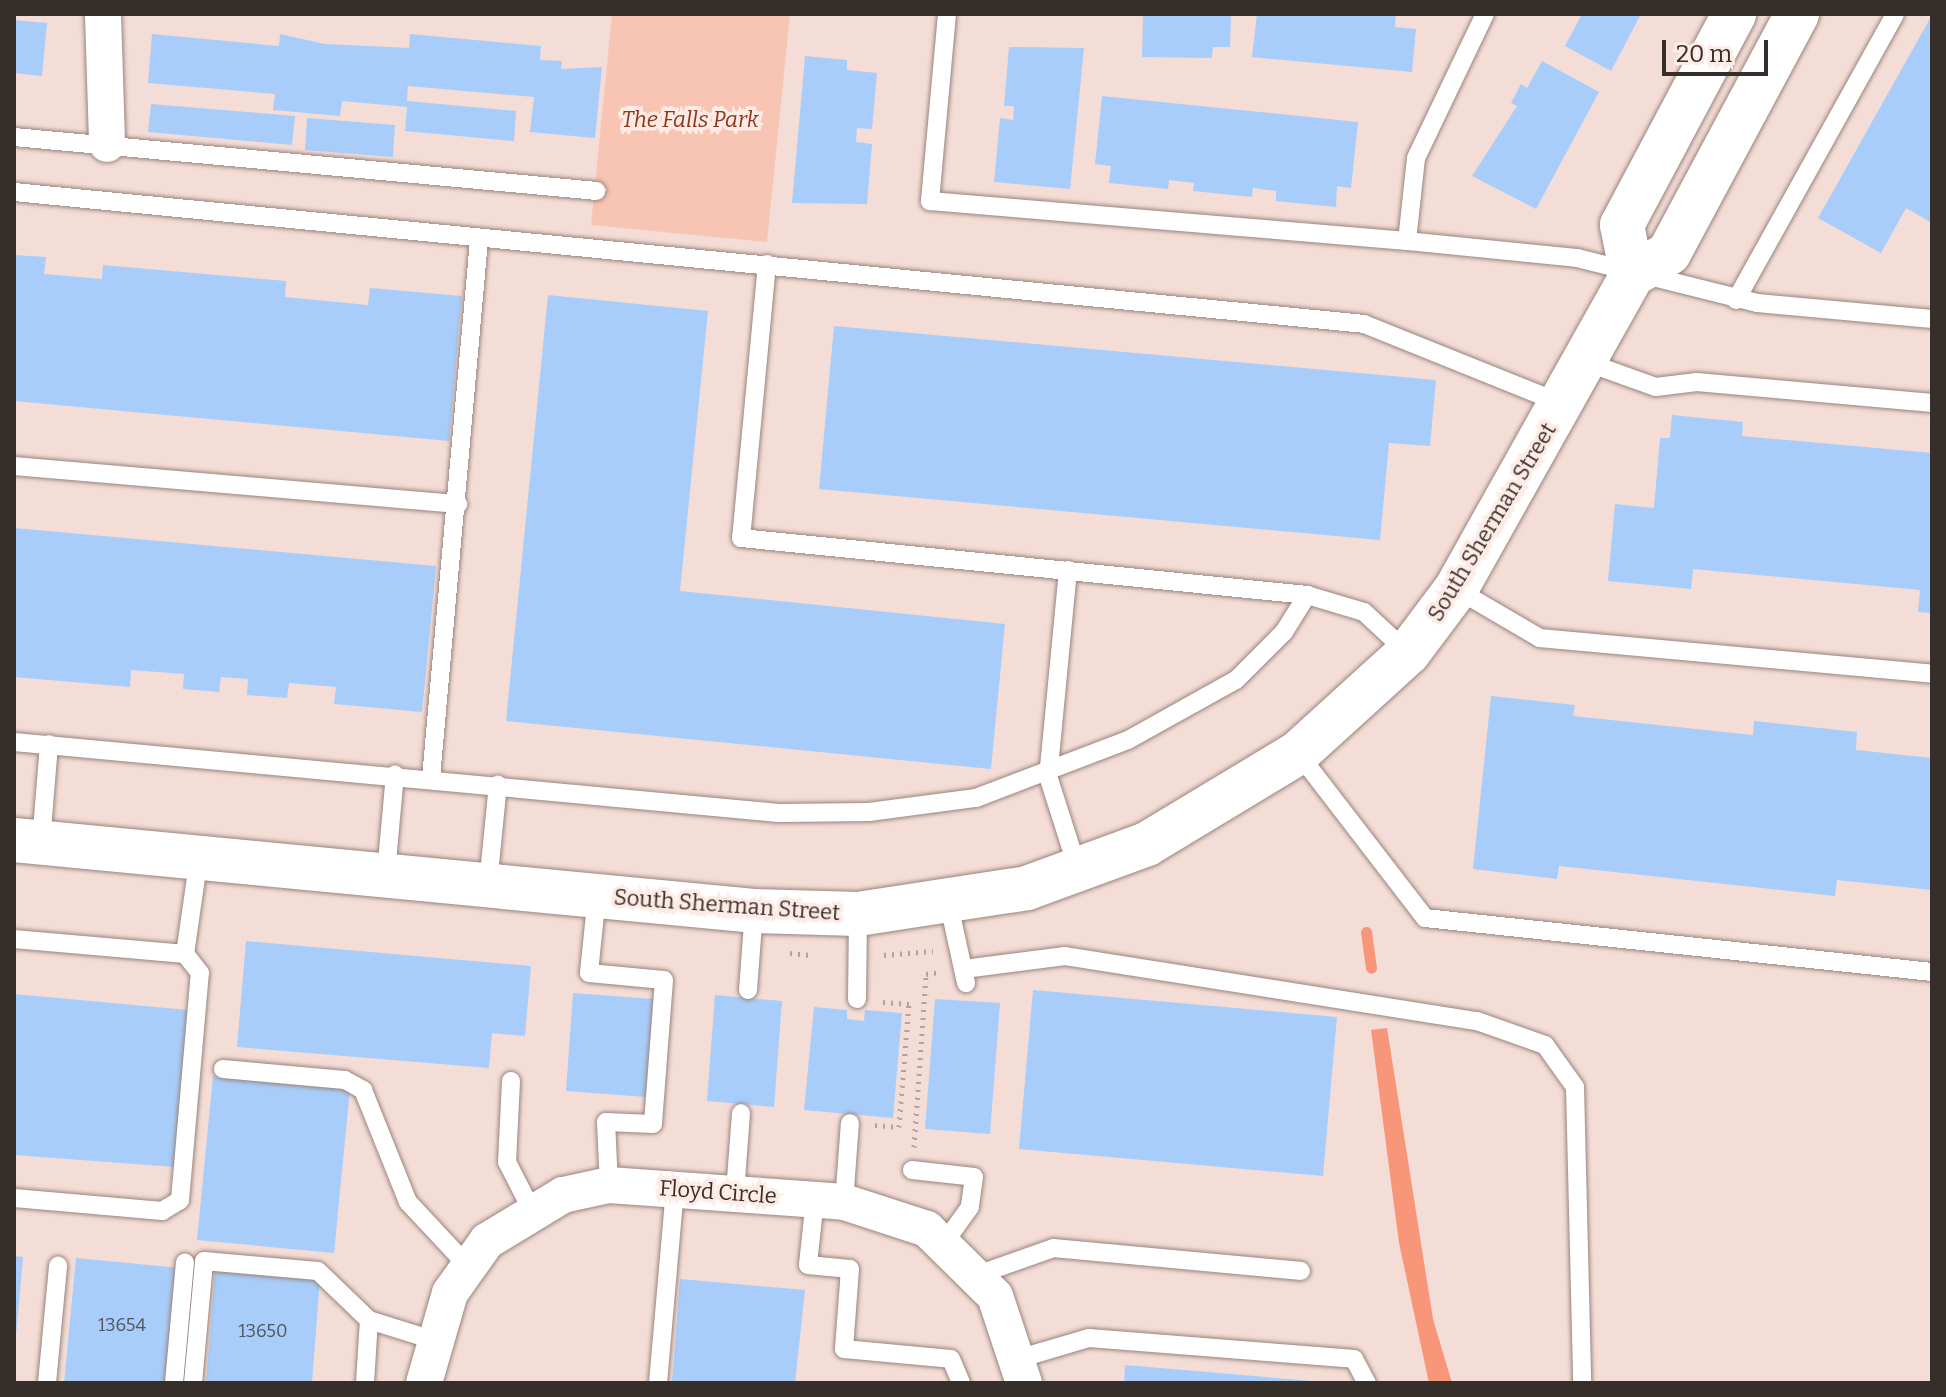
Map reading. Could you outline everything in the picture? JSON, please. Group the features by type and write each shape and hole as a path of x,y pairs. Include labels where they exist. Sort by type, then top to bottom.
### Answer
{"street":[{"path":"103,14 107,144"},
{"path":"1734,14 1622,225 1632,275 1669,253 1797,14"},
{"name":"South Sherman Street","path":"28,841 386,873 754,911 858,914 949,905 1079,873 1147,844 1298,753 1408,653 1456,589 1563,404 1632,275"},
{"name":"Floyd Circle","path":"424,1383 433,1340 467,1265 506,1224 531,1209 609,1185 829,1200 891,1212 944,1243 980,1274 1022,1370"}],"lane":[{"path":"947,14 930,201 1577,258 1736,300 1932,319"},
{"path":"1407,241 1416,158 1485,14"},
{"path":"1736,300 1895,14"},
{"path":"14,137 597,191"},
{"path":"14,192 479,240 767,264 1364,324 1563,404"},
{"path":"431,778 458,504 479,240"},
{"path":"767,264 741,538 1307,595 1364,612 1408,653"},
{"path":"1586,362 1656,387 1697,382 1932,403"},
{"path":"14,466 458,504"},
{"path":"1068,570 1048,776 1079,873"},
{"path":"1456,589 1540,638 1932,674"},
{"path":"14,742 395,774 794,813 976,798 1048,776 1236,680 1284,632 1307,595"},
{"path":"28,841 49,744"},
{"path":"1298,753 1425,918 1932,972"},
{"path":"386,873 395,774"},
{"path":"488,884 498,784"},
{"path":"14,1198 162,1211 180,1200 200,973 185,954 199,856"},
{"path":"597,895 589,973 664,980 653,1124 606,1122 609,1185"},
{"path":"949,905 965,976 1065,956 1477,1021 1545,1045 1575,1087 1582,1381"},
{"path":"748,990 754,911"},
{"path":"857,999 858,914"},
{"path":"14,939 185,954"},
{"path":"223,1069 345,1080 363,1090 408,1202 467,1265"},
{"path":"511,1081 507,1162 531,1209"},
{"path":"735,1193 741,1113"},
{"path":"850,1123 808,1265 850,1269 844,1349 951,1359 961,1383"},
{"path":"912,1170 974,1177 970,1207 944,1243"},
{"path":"658,1383 675,1190"},
{"path":"980,1274 1054,1248 1301,1271"},
{"path":"193,1383 204,1261 318,1271 369,1320 433,1340"},
{"path":"174,1383 185,1263"},
{"path":"47,1383 58,1266"},
{"path":"365,1383 369,1320"},
{"path":"1022,1370 1089,1338 1354,1359 1367,1383"}],"path":[{"path":"912,1170 926,974 965,976"},
{"path":"850,1123 899,1127 909,1004 857,999"}],"green space":[{"name":"The Falls Park","path":"612,14 790,14 767,242 591,225"}],"shaded area":[{"path":"1387,1028 1433,1319 1452,1383 1429,1383 1399,1243 1371,1030"}],"building":[{"path":"1143,14 1231,14 1230,47 1213,47 1212,58 1142,57"},
{"path":"1257,14 1396,14 1395,27 1416,29 1412,72 1252,57"},
{"path":"1582,14 1641,14 1611,71 1565,46"},
{"path":"1932,15 1932,223 1906,208 1881,253 1818,218"},
{"path":"14,20 47,23 42,76 14,73"},
{"path":"152,34 279,46 280,34 325,44 409,48 410,34 541,46 540,60 562,61 561,69 602,67 595,138 530,132 534,97 408,86 407,101 516,111 514,141 405,131 407,107 342,101 340,116 273,110 275,94 148,83"},
{"path":"1009,47 1084,48 1070,189 994,182 1000,118 1013,120 1014,106 1004,106"},
{"path":"805,56 847,60 847,70 877,73 872,129 857,128 856,142 872,144 867,204 792,203"},
{"path":"1542,61 1599,92 1536,209 1472,176 1517,106 1511,103 1521,84 1527,88"},
{"path":"1102,96 1358,122 1351,188 1337,186 1336,207 1276,201 1276,191 1253,188 1252,197 1193,191 1194,183 1169,180 1168,189 1109,183 1111,166 1095,164"},
{"path":"151,104 295,116 292,145 148,132"},
{"path":"307,118 395,125 393,157 305,150"},
{"path":"14,255 46,257 44,274 102,279 103,265 286,281 285,297 368,305 370,288 462,296 449,441 14,401"},
{"path":"548,295 708,311 680,591 1005,624 991,769 506,721"},
{"path":"834,326 1436,380 1430,446 1389,443 1380,540 819,489"},
{"path":"1672,415 1743,422 1742,436 1932,453 1932,613 1918,612 1920,590 1693,569 1691,589 1608,581 1615,504 1654,508 1660,438 1670,438"},
{"path":"14,528 436,566 422,712 334,704 336,687 289,683 287,698 247,695 248,679 221,677 219,692 183,689 184,674 131,670 130,687 14,677"},
{"path":"1491,696 1575,705 1573,716 1753,735 1754,721 1857,732 1856,750 1932,758 1932,890 1837,880 1835,896 1559,866 1557,879 1473,869"},
{"path":"246,941 531,966 525,1036 492,1033 489,1068 237,1047"},
{"path":"1033,990 1337,1017 1323,1176 1019,1149"},
{"path":"573,993 653,999 646,1097 566,1091"},
{"path":"14,994 188,1010 175,1167 14,1155"},
{"path":"715,995 782,1001 774,1107 707,1101"},
{"path":"935,999 1000,1003 990,1134 925,1129"},
{"path":"814,1007 847,1010 847,1019 864,1021 865,1010 902,1013 893,1118 804,1110"},
{"path":"213,1076 350,1089 334,1253 197,1240"},
{"path":"14,1256 23,1257 16,1336 14,1336"},
{"path":"76,1258 180,1268 170,1383 64,1383"},
{"path":"215,1271 320,1279 312,1383 206,1383"},
{"path":"680,1279 805,1290 795,1383 672,1383"},
{"path":"1125,1365 1312,1381 1312,1383 1124,1383"}],"waterway":[{"path":"1366,932 1371,968"}]}
